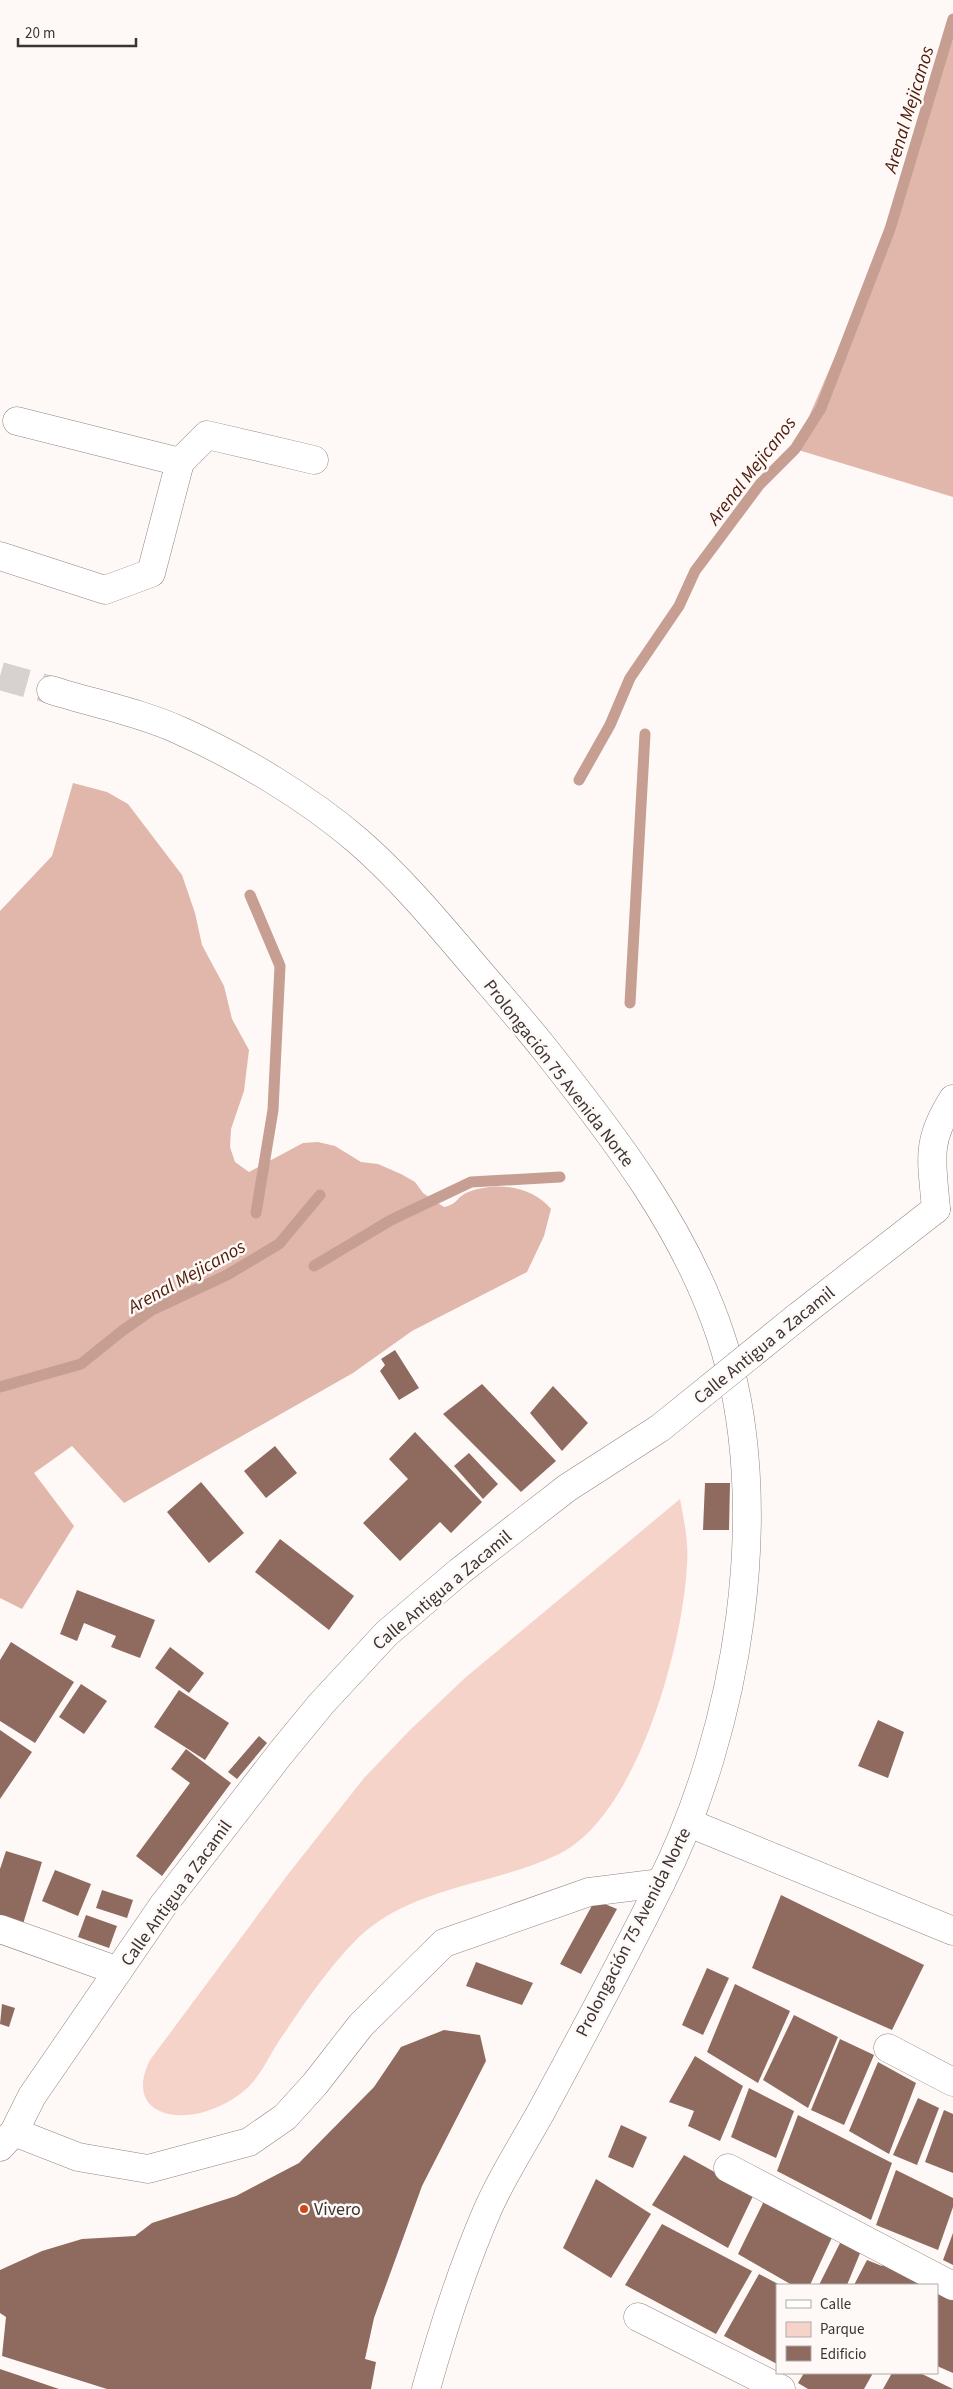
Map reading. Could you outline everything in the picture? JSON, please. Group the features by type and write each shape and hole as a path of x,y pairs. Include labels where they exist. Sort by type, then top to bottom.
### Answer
{"street":[{"path":"17,421 180,462"},
{"path":"0,556 105,590 151,573 180,462 207,435 314,460"},
{"name":"Prolongación 75 Avenida Norte","path":"51,690 175,728 234,756 296,795 358,840 418,900 541,1044 614,1138 675,1232 721,1336 741,1412 748,1519 738,1636 712,1753 689,1823 661,1883 489,2207 444,2323 426,2389"},
{"path":"945,1209 931,1152 934,1135 953,1099"},
{"name":"Calle Antigua a Zacamil","path":"7,2139 32,2096 164,1904 280,1754 322,1704 387,1633 460,1571 566,1488 660,1428 796,1318 945,1209"},
{"path":"689,1823 953,1931"},
{"path":"7,2139 78,2157 148,2170 249,2142 285,2117 315,2084 361,2025 444,1943 590,1892 661,1883"},
{"path":"0,1929 118,1971"},
{"path":"888,2048 953,2082"},
{"path":"728,2168 953,2286"},
{"path":"638,2317 781,2389"}],"green space":[{"path":"680,1499 687,1540 687,1565 684,1599 665,1682 651,1726 633,1767 611,1804 587,1834 559,1854 534,1865 428,1897 402,1908 379,1921 346,1950 326,1974 281,2038 256,2078 241,2093 216,2108 189,2115 163,2113 153,2107 146,2100 143,2089 144,2076 150,2060 289,1873 364,1778 410,1730 466,1677"}],"shaded area":[{"path":"953,19 953,497 795,449 890,229"},
{"path":"73,783 107,792 128,804 182,875 195,913 202,945 224,986 232,1019 249,1050 244,1091 231,1129 230,1147 235,1162 249,1172 303,1143 318,1142 335,1146 361,1162 378,1164 401,1174 415,1182 423,1193 444,1207 454,1203 466,1193 477,1189 500,1186 523,1190 543,1201 551,1209 544,1236 527,1272 412,1331 353,1373 124,1503 72,1446 34,1473 74,1526 22,1609 0,1598 0,911 52,856"}],"building":[{"path":"395,1350 419,1388 399,1400 380,1371 385,1365 381,1359"},
{"path":"482,1384 556,1461 521,1492 443,1414"},
{"path":"553,1386 588,1423 562,1451 530,1413"},
{"path":"415,1432 482,1502 451,1533 440,1522 400,1561 363,1523 408,1479 389,1459"},
{"path":"275,1446 297,1473 266,1498 244,1471"},
{"path":"469,1453 498,1484 483,1499 454,1466"},
{"path":"201,1482 244,1533 209,1563 167,1512"},
{"path":"705,1483 730,1483 729,1530 703,1530"},
{"path":"280,1539 354,1596 329,1630 255,1572"},
{"path":"77,1590 155,1620 140,1658 111,1647 116,1636 84,1623 77,1641 60,1634"},
{"path":"11,1642 74,1682 35,1743 0,1721 0,1660"},
{"path":"170,1647 204,1673 189,1693 155,1668"},
{"path":"81,1684 107,1701 84,1734 59,1717"},
{"path":"179,1690 229,1723 205,1760 154,1727"},
{"path":"878,1720 904,1732 888,1778 858,1766"},
{"path":"0,1730 32,1752 0,1799"},
{"path":"259,1736 267,1743 237,1779 228,1772"},
{"path":"186,1749 231,1783 162,1876 136,1856 190,1783 171,1769"},
{"path":"6,1851 42,1862 23,1924 0,1917 0,1869"},
{"path":"55,1870 91,1884 78,1916 42,1901"},
{"path":"102,1890 133,1900 127,1918 96,1908"},
{"path":"781,1895 924,1965 892,2030 752,1968"},
{"path":"595,1900 617,1909 581,1974 560,1964"},
{"path":"86,1915 117,1926 109,1948 78,1937"},
{"path":"476,1962 533,1983 522,2005 466,1986"},
{"path":"707,1968 729,1978 703,2035 682,2025"},
{"path":"735,1984 790,2011 758,2083 707,2052"},
{"path":"2,2004 15,2008 9,2027 0,2024"},
{"path":"794,2015 838,2037 808,2108 763,2080"},
{"name":"Vivero","path":"444,2030 480,2035 486,2061 422,2186 374,2318 365,2359 376,2362 371,2389 107,2389 2,2356 6,2317 0,2313 0,2270 42,2251 82,2239 135,2236 152,2223 236,2196 299,2163 374,2087 401,2047"},
{"path":"840,2039 874,2055 844,2125 811,2110"},
{"path":"695,2056 743,2086 720,2141 688,2126 694,2111 669,2102"},
{"path":"878,2062 916,2083 889,2154 849,2131"},
{"path":"749,2088 794,2111 776,2158 731,2137"},
{"path":"918,2098 939,2108 917,2165 893,2155"},
{"path":"944,2110 953,2114 953,2173 925,2162"},
{"path":"798,2115 892,2163 871,2220 777,2171"},
{"path":"621,2125 647,2137 633,2168 608,2157"},
{"path":"684,2155 754,2194 728,2248 652,2205"},
{"path":"896,2170 953,2198 953,2207 938,2250 876,2225"},
{"path":"596,2179 651,2214 611,2278 563,2248"},
{"path":"767,2195 835,2231 810,2284 790,2284 738,2254"},
{"path":"662,2224 752,2271 716,2334 625,2285"},
{"path":"953,2233 953,2265 943,2260"},
{"path":"843,2237 863,2246 847,2284 820,2284"},
{"path":"888,2258 922,2284 855,2284 867,2260 882,2266"},
{"path":"759,2274 778,2284 776,2284 776,2363 724,2336"},
{"path":"938,2290 953,2297 953,2373 938,2366"},
{"path":"0,2369 59,2389 0,2389"},
{"path":"803,2374 872,2374 864,2389 808,2389 798,2383"},
{"path":"891,2374 922,2374 953,2389 883,2389"}],"waterway":[{"name":"Arenal Mejicanos","path":"579,780 610,725 630,678 679,606 695,571 760,484 795,449 821,408 890,229 953,19"},
{"path":"630,1003 645,734"},
{"path":"250,895 280,966 273,1110 256,1213"},
{"path":"314,1266 391,1220 471,1182 560,1177"},
{"name":"Arenal Mejicanos","path":"0,1387 81,1364 152,1310 227,1275 279,1244 320,1195"}],"tunnel":[{"path":"0,676 51,690"}],"place":[{"name":"Vivero","path":"304,2209"}]}
